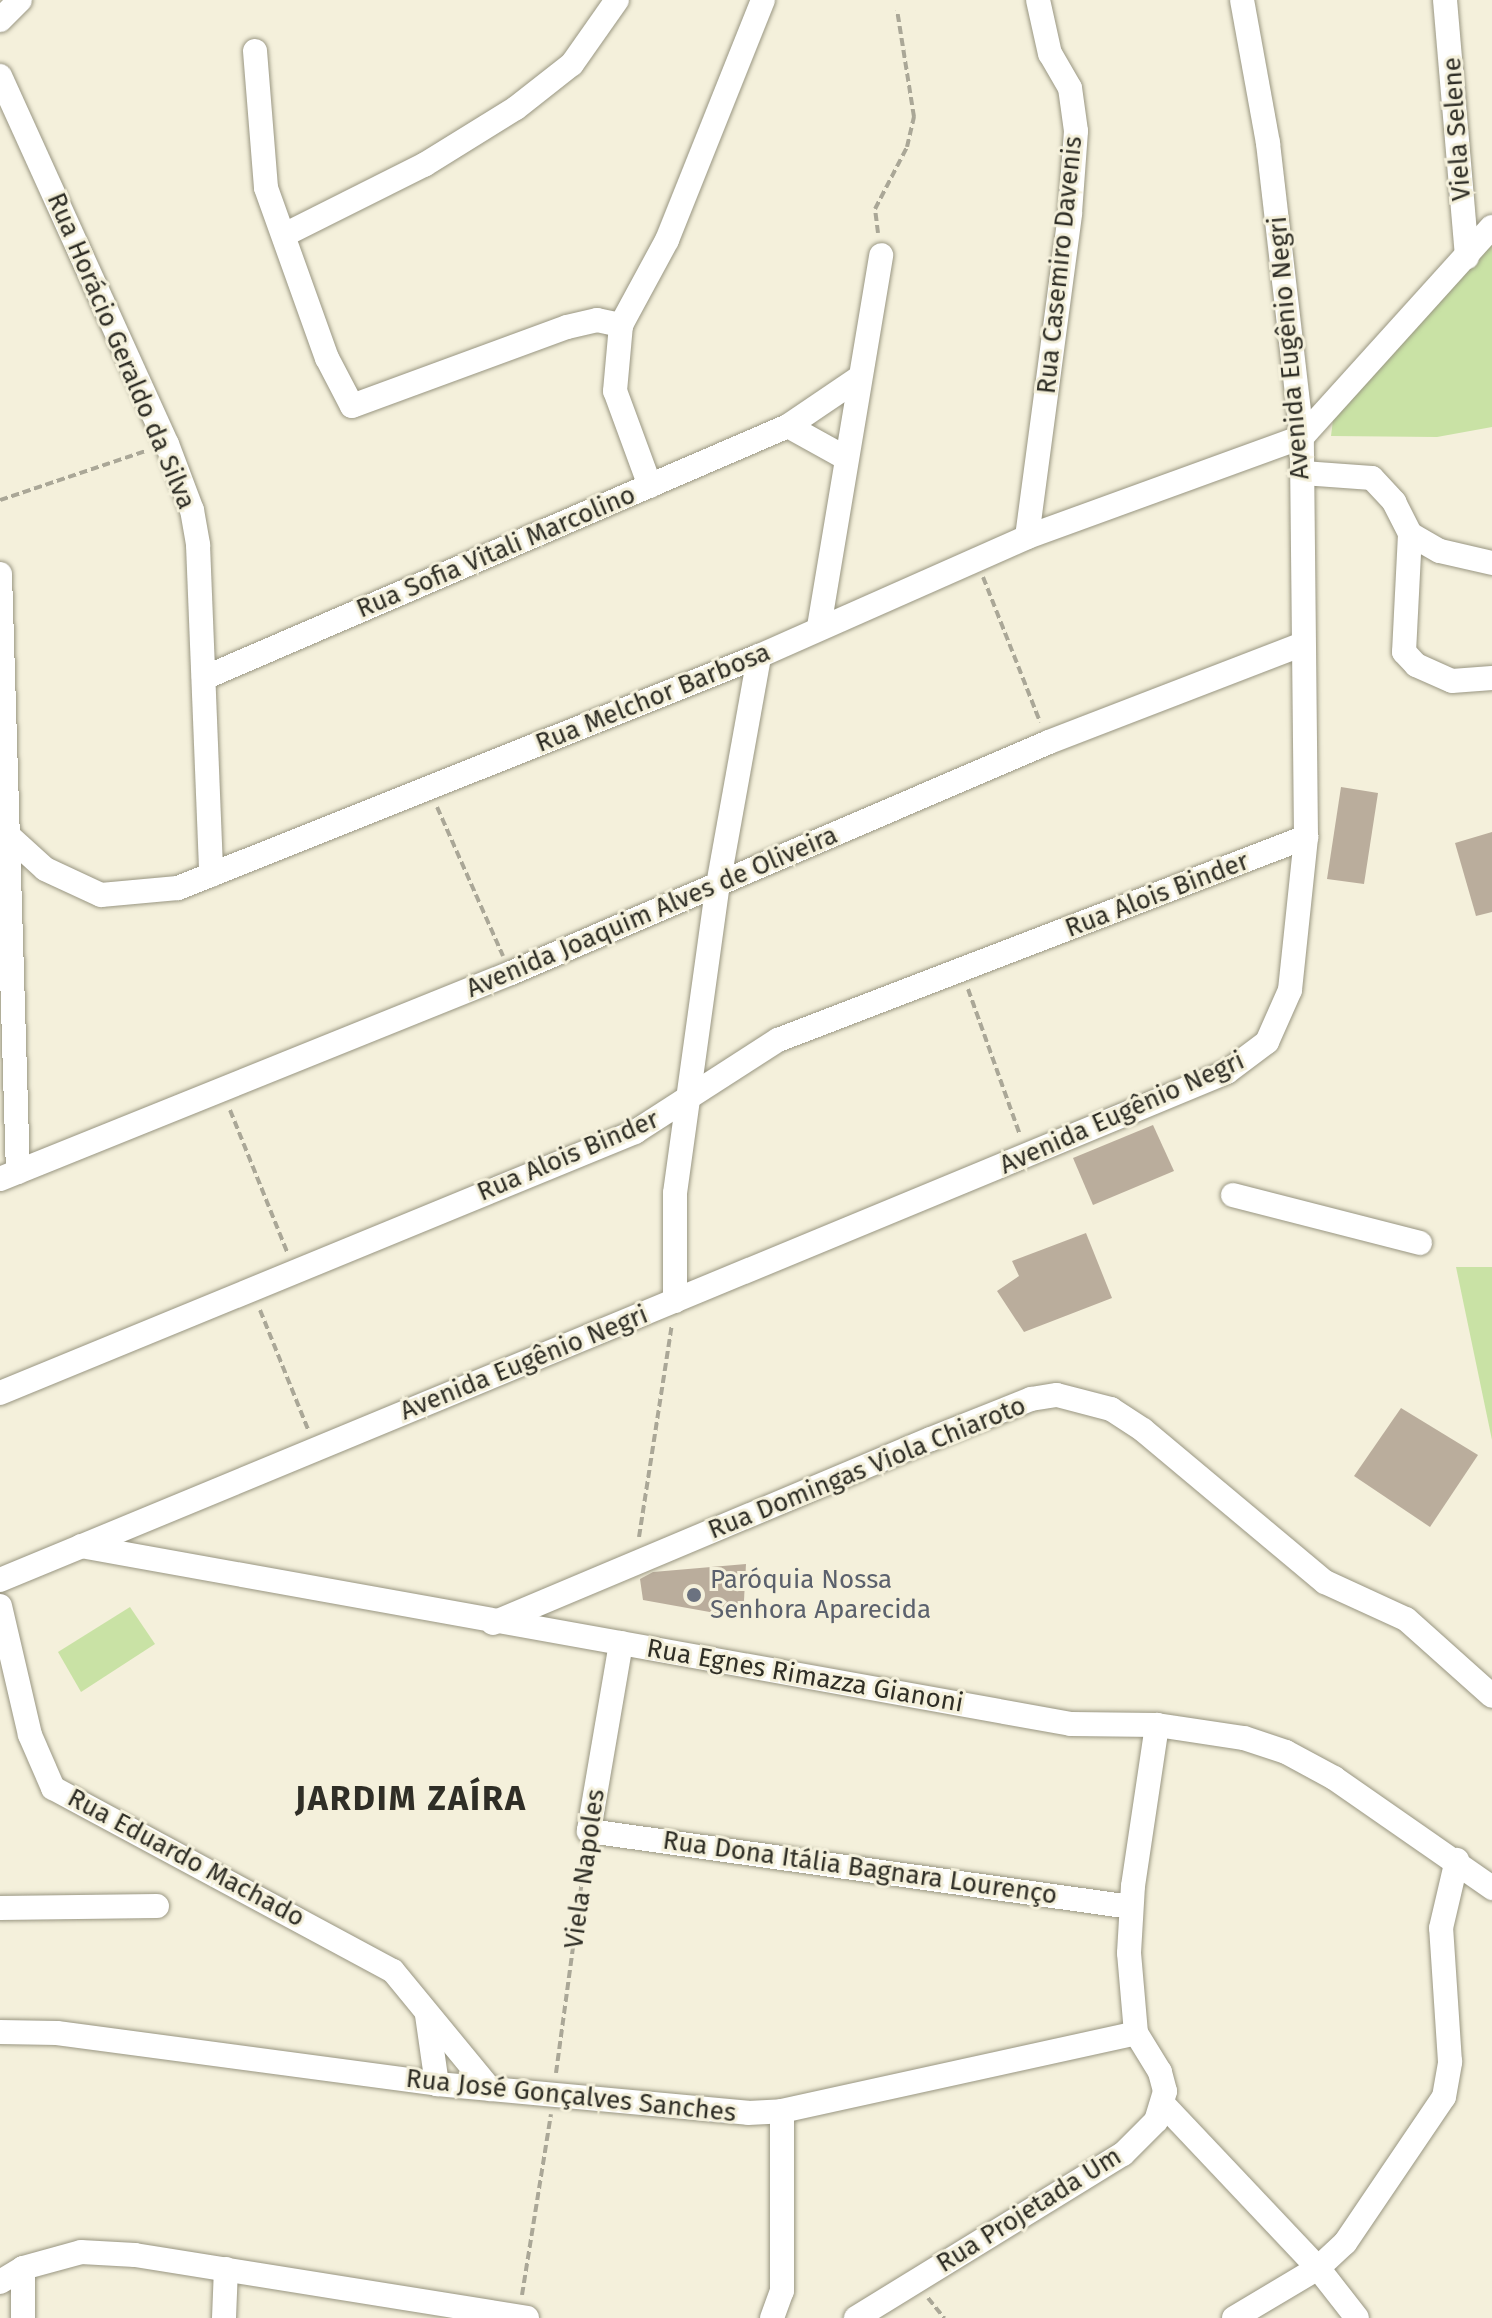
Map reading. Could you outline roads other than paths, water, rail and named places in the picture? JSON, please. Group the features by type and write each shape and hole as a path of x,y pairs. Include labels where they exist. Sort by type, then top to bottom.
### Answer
{"street":[{"path":"0,20 20,0"},
{"path":"284,235 424,165 516,108 572,64 617,0"},
{"path":"650,486 615,391 621,325 667,240 763,0"},
{"name":"Rua Casemiro Davenis","path":"1027,537 1076,131 1070,88 1050,54 1038,0"},
{"name":"Avenida Eugênio Negri","path":"0,1580 1227,1072 1267,1042 1290,990 1306,837 1303,473 1302,437 1268,143 1242,0"},
{"name":"Viela Selene","path":"1445,0 1467,257"},
{"path":"255,51 260,157 327,358 352,406 567,327 597,320 621,325"},
{"name":"Rua Horácio Geraldo da Silva","path":"0,76 167,444 192,510 198,545 211,875"},
{"path":"1302,437 1492,227"},
{"path":"819,627 844,457 881,255"},
{"name":"Rua Sofia Vitali Marcolino","path":"204,678 788,426 859,378"},
{"path":"788,426 844,457"},
{"name":"Rua Melchor Barbosa","path":"10,837 45,869 101,895 152,893 211,875 759,656 1027,537 1302,437"},
{"path":"1303,473 1328,471 1372,478 1394,502 1410,534 1404,652 1416,665 1452,681 1492,678"},
{"path":"1410,534 1440,551 1492,563"},
{"path":"0,574 10,837 9,1175"},
{"name":"Avenida Joaquim Alves de Oliveira","path":"9,1175 511,973 1049,742 1303,644"},
{"path":"675,1301 675,1193 718,885 759,656"},
{"name":"Rua Alois Binder","path":"0,1393 635,1132 778,1040 1306,837"},
{"path":"1233,1195 1420,1243"},
{"name":"Rua Domingas Viola Chiaroto","path":"493,1623 1031,1399 1085,1399 1143,1430 1325,1582 1406,1619 1492,1696"},
{"name":"Rua Egnes Rimazza Gianoni","path":"81,1546 493,1623 1071,1724 1157,1725 1244,1738 1286,1752 1457,1860 1492,1888"},
{"name":"Rua Eduardo Machado","path":"0,1606 30,1735 53,1788 74,1803 368,1954 393,1971 490,2089"},
{"name":"Viela Napoles","path":"589,1831 621,1643"},
{"path":"1157,1725 1131,1907 1130,1994 1136,2033 1160,2072 1163,2104 1318,2268 1357,2318"},
{"name":"Rua Dona Itália Bagnara Lourenço","path":"589,1831 1131,1907"},
{"path":"1234,2318 1318,2268 1372,2209 1444,2097 1450,2062 1441,1928 1457,1860"},
{"path":"0,1908 157,1906"},
{"name":"Rua Eduardo Machado","path":"427,2015 437,2084"},
{"name":"Rua José Gonçalves Sanches","path":"0,2032 57,2033 437,2084 700,2112 782,2111 1136,2033"},
{"name":"Rua Projetada Um","path":"856,2318 1123,2154 1156,2121 1163,2104"},
{"path":"772,2318 782,2291 782,2111"},
{"path":"0,2282 23,2268 81,2252 226,2269 523,2317"},
{"path":"23,2268 23,2318"},
{"path":"224,2318 226,2269"}],"place":[{"name":"Paróquia Nossa Senhora Aparecida","path":"694,1595"}],"district":[{"name":"JARDIM ZAÍRA","path":"411,1799"}]}
